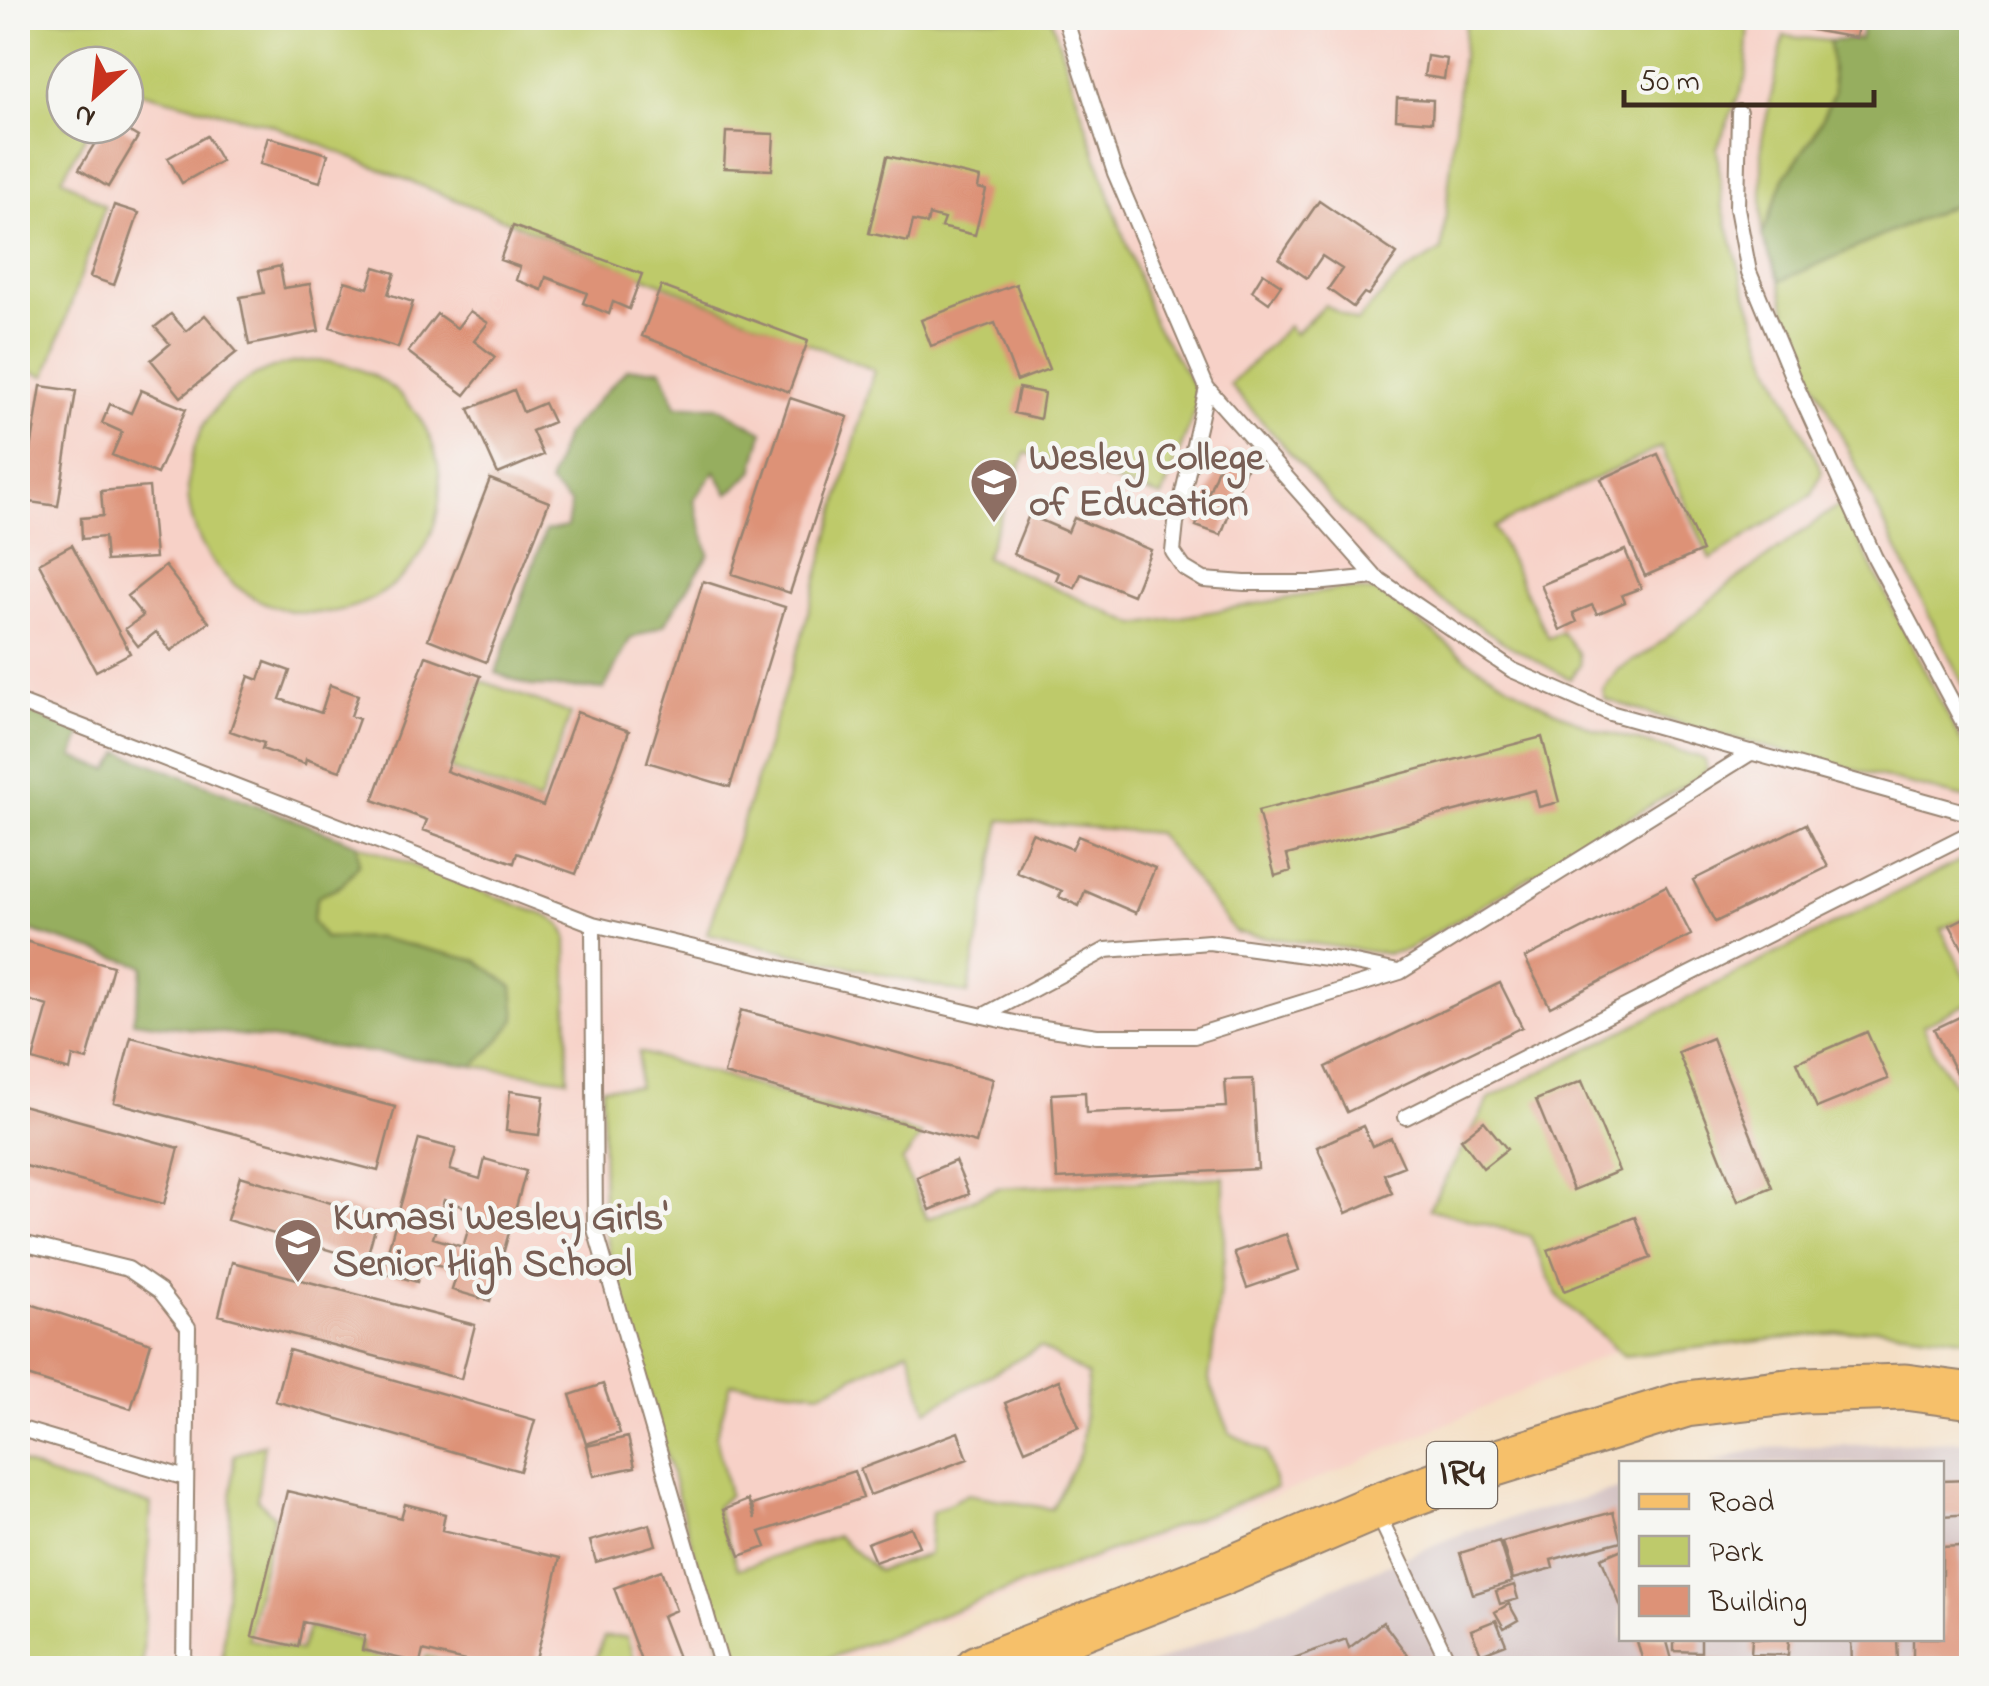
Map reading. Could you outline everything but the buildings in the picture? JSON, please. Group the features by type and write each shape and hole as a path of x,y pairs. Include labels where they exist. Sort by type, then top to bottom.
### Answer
{"main road":[{"name":"IR4","path":"978,1668 1218,1574 1375,1507 1492,1464 1686,1404 1821,1389 1905,1387 1972,1396"}],"lane":[{"path":"1065,18 1115,173 1207,388 1375,576 1512,670 1610,713 1972,814"},
{"path":"1738,112 1736,208 1750,272 1794,381 1874,556 1972,738"},
{"path":"1207,388 1176,523 1174,552 1184,568 1204,580 1245,583 1375,576"},
{"path":"18,702 593,924 983,1016 1097,1036 1194,1036 1400,972 1752,752"},
{"path":"1406,1117 1972,832"},
{"path":"593,924 595,1229 722,1668"},
{"path":"983,1016 1106,950 1209,942 1400,972"},
{"path":"18,1242 128,1269 160,1290 188,1326 184,1668"},
{"path":"18,1428 186,1478"},
{"path":"1375,1507 1454,1668"}],"shaded area":[{"name":"Wesley College of Education","path":"18,18 1971,18 1971,1332 1894,1323 1631,1344 1321,1478 821,1668 18,1668"},
{"path":"1971,1442 1971,1668 1142,1668 1475,1528 1619,1489 1619,1641 1944,1641 1944,1461 1715,1461 1762,1448"}],"green space":[{"path":"18,18 1051,18 1154,323 1194,386 1197,406 1162,497 1026,453 985,557 1137,625 1340,589 1376,592 1469,661 1536,701 1593,729 1699,757 1705,760 1707,770 1408,949 1388,954 1236,933 1157,833 1001,820 968,994 707,933 800,643 874,370 272,125 145,93 145,45 45,45 45,145 81,145 62,178 105,206 46,376 18,367"},
{"path":"1466,18 1749,18 1746,78 1717,148 1723,208 1771,365 1822,471 1812,495 1710,560 1661,447 1494,527 1548,638 1562,632 1578,653 1580,665 1570,679 1503,642 1415,582 1334,503 1230,385 1288,326 1295,334 1325,305 1356,322 1401,275 1442,250"},
{"path":"1863,18 1971,18 1971,197 1780,281 1762,237 1784,178 1813,137 1834,93 1829,41 1860,39"},
{"path":"1784,36 1829,41 1834,93 1813,137 1784,178 1762,237 1762,139"},
{"path":"1971,197 1971,701 1789,328 1780,281"},
{"path":"314,361 362,370 403,398 431,439 440,487 431,535 403,576 362,604 314,613 266,604 225,576 197,535 188,487 197,439 225,398 266,370"},
{"path":"627,369 662,369 676,406 717,406 763,432 753,472 728,494 715,471 694,500 709,554 664,625 630,639 604,689 531,686 496,673 545,531 567,527 571,504 549,484 565,435"},
{"path":"1840,504 1971,761 1971,798 1693,728 1605,699 1603,690 1618,670 1653,649 1725,588"},
{"path":"482,681 571,714 539,802 450,769"},
{"path":"18,707 82,734 73,757 109,770 121,752 357,844 359,864 342,885 318,896 312,920 324,938 378,938 478,961 513,987 516,1019 474,1066 133,1021 144,966 18,927"},
{"path":"357,844 561,924 567,936 568,1079 474,1066 516,1018 378,938 324,938 312,920 318,896 342,885 359,864"},
{"path":"1971,855 1971,914 1941,929 1971,988 1971,1002 1923,1025 1937,1058 1957,1088 1971,1081 1971,1339 1878,1328 1624,1356 1558,1297 1530,1236 1429,1209 1490,1098"},
{"path":"639,1052 922,1135 902,1162 927,1219 998,1188 1224,1177 1224,1257 1209,1380 1230,1433 1266,1452 1276,1488 803,1668 727,1668 610,1258 603,1210 602,1087 638,1087","holes":["1040,1347 1088,1376 1081,1451 1052,1509 968,1494 932,1512 929,1554 878,1571 837,1536 738,1569 716,1507 729,1495 716,1436 731,1383 822,1392 909,1350 927,1410"]},
{"path":"264,1444 257,1499 274,1516 248,1639 300,1651 308,1627 361,1640 360,1653 422,1668 222,1668 234,1455"},
{"path":"18,1461 62,1480 151,1504 142,1668 18,1668"},
{"path":"604,1637 627,1637 636,1668 592,1668"},
{"path":"426,1656 479,1668 422,1668"}],"place":[{"name":"Wesley College of Education","path":"994,524"},
{"name":"Kumasi Wesley Girls' Senior High School","path":"298,1284"}]}
